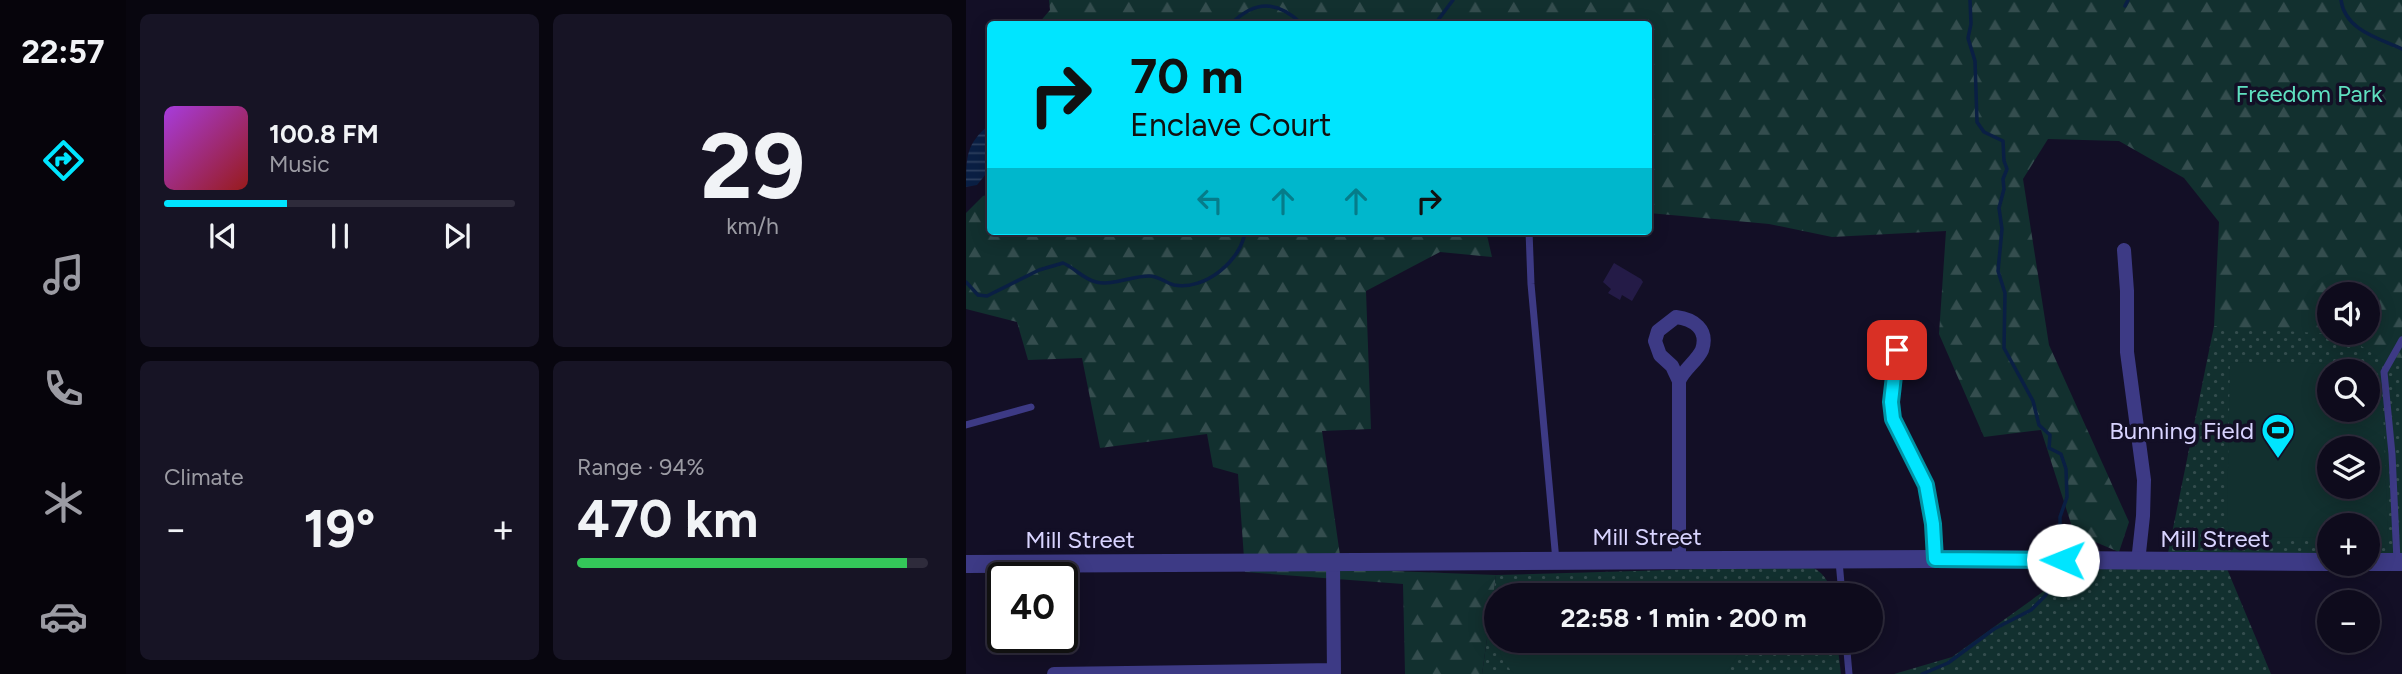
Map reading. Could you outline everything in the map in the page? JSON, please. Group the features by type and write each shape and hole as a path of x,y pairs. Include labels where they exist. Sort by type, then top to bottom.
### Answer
{"street":[{"path":"2124,250 2127,352 2144,480 2138,562"},
{"path":"1897,350 1891,402 1893,419 1926,485 1933,524 1935,559"},
{"path":"1679,381 1679,560"},
{"name":"Mill Street","path":"966,564 1935,559 2317,562"},
{"path":"1054,674 1334,672 1333,562"},
{"path":"2380,563 2400,565"}],"lane":[{"path":"1529,235 1531,284 1556,561"},
{"path":"2400,565 2384,372 2402,340"},
{"path":"966,425 1031,407"},
{"path":"1839,560 1841,583"},
{"path":"1847,653 1849,674"}],"green space":[{"name":"Freedom Park","path":"1049,0 2402,0 2402,358 2376,356 2360,345 2380,345 2380,282 2317,282 2317,333 2214,326 2219,222 2184,178 2119,141 2048,139 2023,179 2049,345 2129,522 2119,552 2074,533 2041,430 1984,437 1939,334 1946,231 1832,237 1769,224 1652,213 1652,21 1041,21 1050,10"},
{"path":"2402,0 2402,559 2380,559 2380,513 2317,513 2317,560 2225,564 2271,674 1894,674 1952,657 2090,558 2167,558 2214,326"},
{"path":"987,195 987,235 1487,235 1492,257 1440,252 1366,291 1371,429 1322,431 1342,569 1496,575 1495,583 1484,583 1485,653 1482,674 1405,674 1403,584 1245,572 1238,474 1213,467 1207,434 1100,448 1082,358 1028,360 1017,322 966,309 966,213"},
{"name":"Bunning Field","path":"2230,363 2317,363 2317,422 2380,422 2380,400 2383,409 2388,537 2380,537 2380,513 2317,513 2317,537 2235,538 2230,534 2227,521"},
{"path":"1809,566 1825,577 1828,583 1495,583 1496,575"},
{"path":"1485,653 1838,653 1841,674 1482,674"},
{"path":"1501,653 1739,653 1725,674 1514,674 1503,661"}],"water":[{"path":"987,127 987,173 977,185 966,187 969,151"}],"building":[{"path":"1614,263 1643,282 1632,301 1622,295 1620,300 1608,293 1611,289 1603,282"}],"waterway":[{"path":"1437,21 1453,0"},
{"path":"1970,0 1971,24 1968,38 1975,61 1977,122 1984,132 2003,141 2007,169 1999,208 2002,229 1998,271 2005,293 2004,348 2033,401 2039,425 2050,435 2049,448 2061,454 2066,469 2067,497 2060,517 2060,548"},
{"path":"2125,6 2128,0"},
{"path":"2341,0 2349,19 2356,26 2373,37 2402,49"},
{"path":"1234,21 1249,10 1266,6 1284,10 1299,21"},
{"path":"966,282 978,295 987,296 1039,270 1063,263 1096,282 1109,283 1149,276 1174,285 1186,286 1220,271 1237,253 1244,235"},
{"path":"1922,674 1948,663 1994,629 2031,610 2045,596 2058,576"}],"place":[{"name":"Bunning Field","path":"2278,460"}],"route":[{"path":"1897,350 1891,402 1893,419 1926,485 1933,524 1935,559 2063,560"}]}
